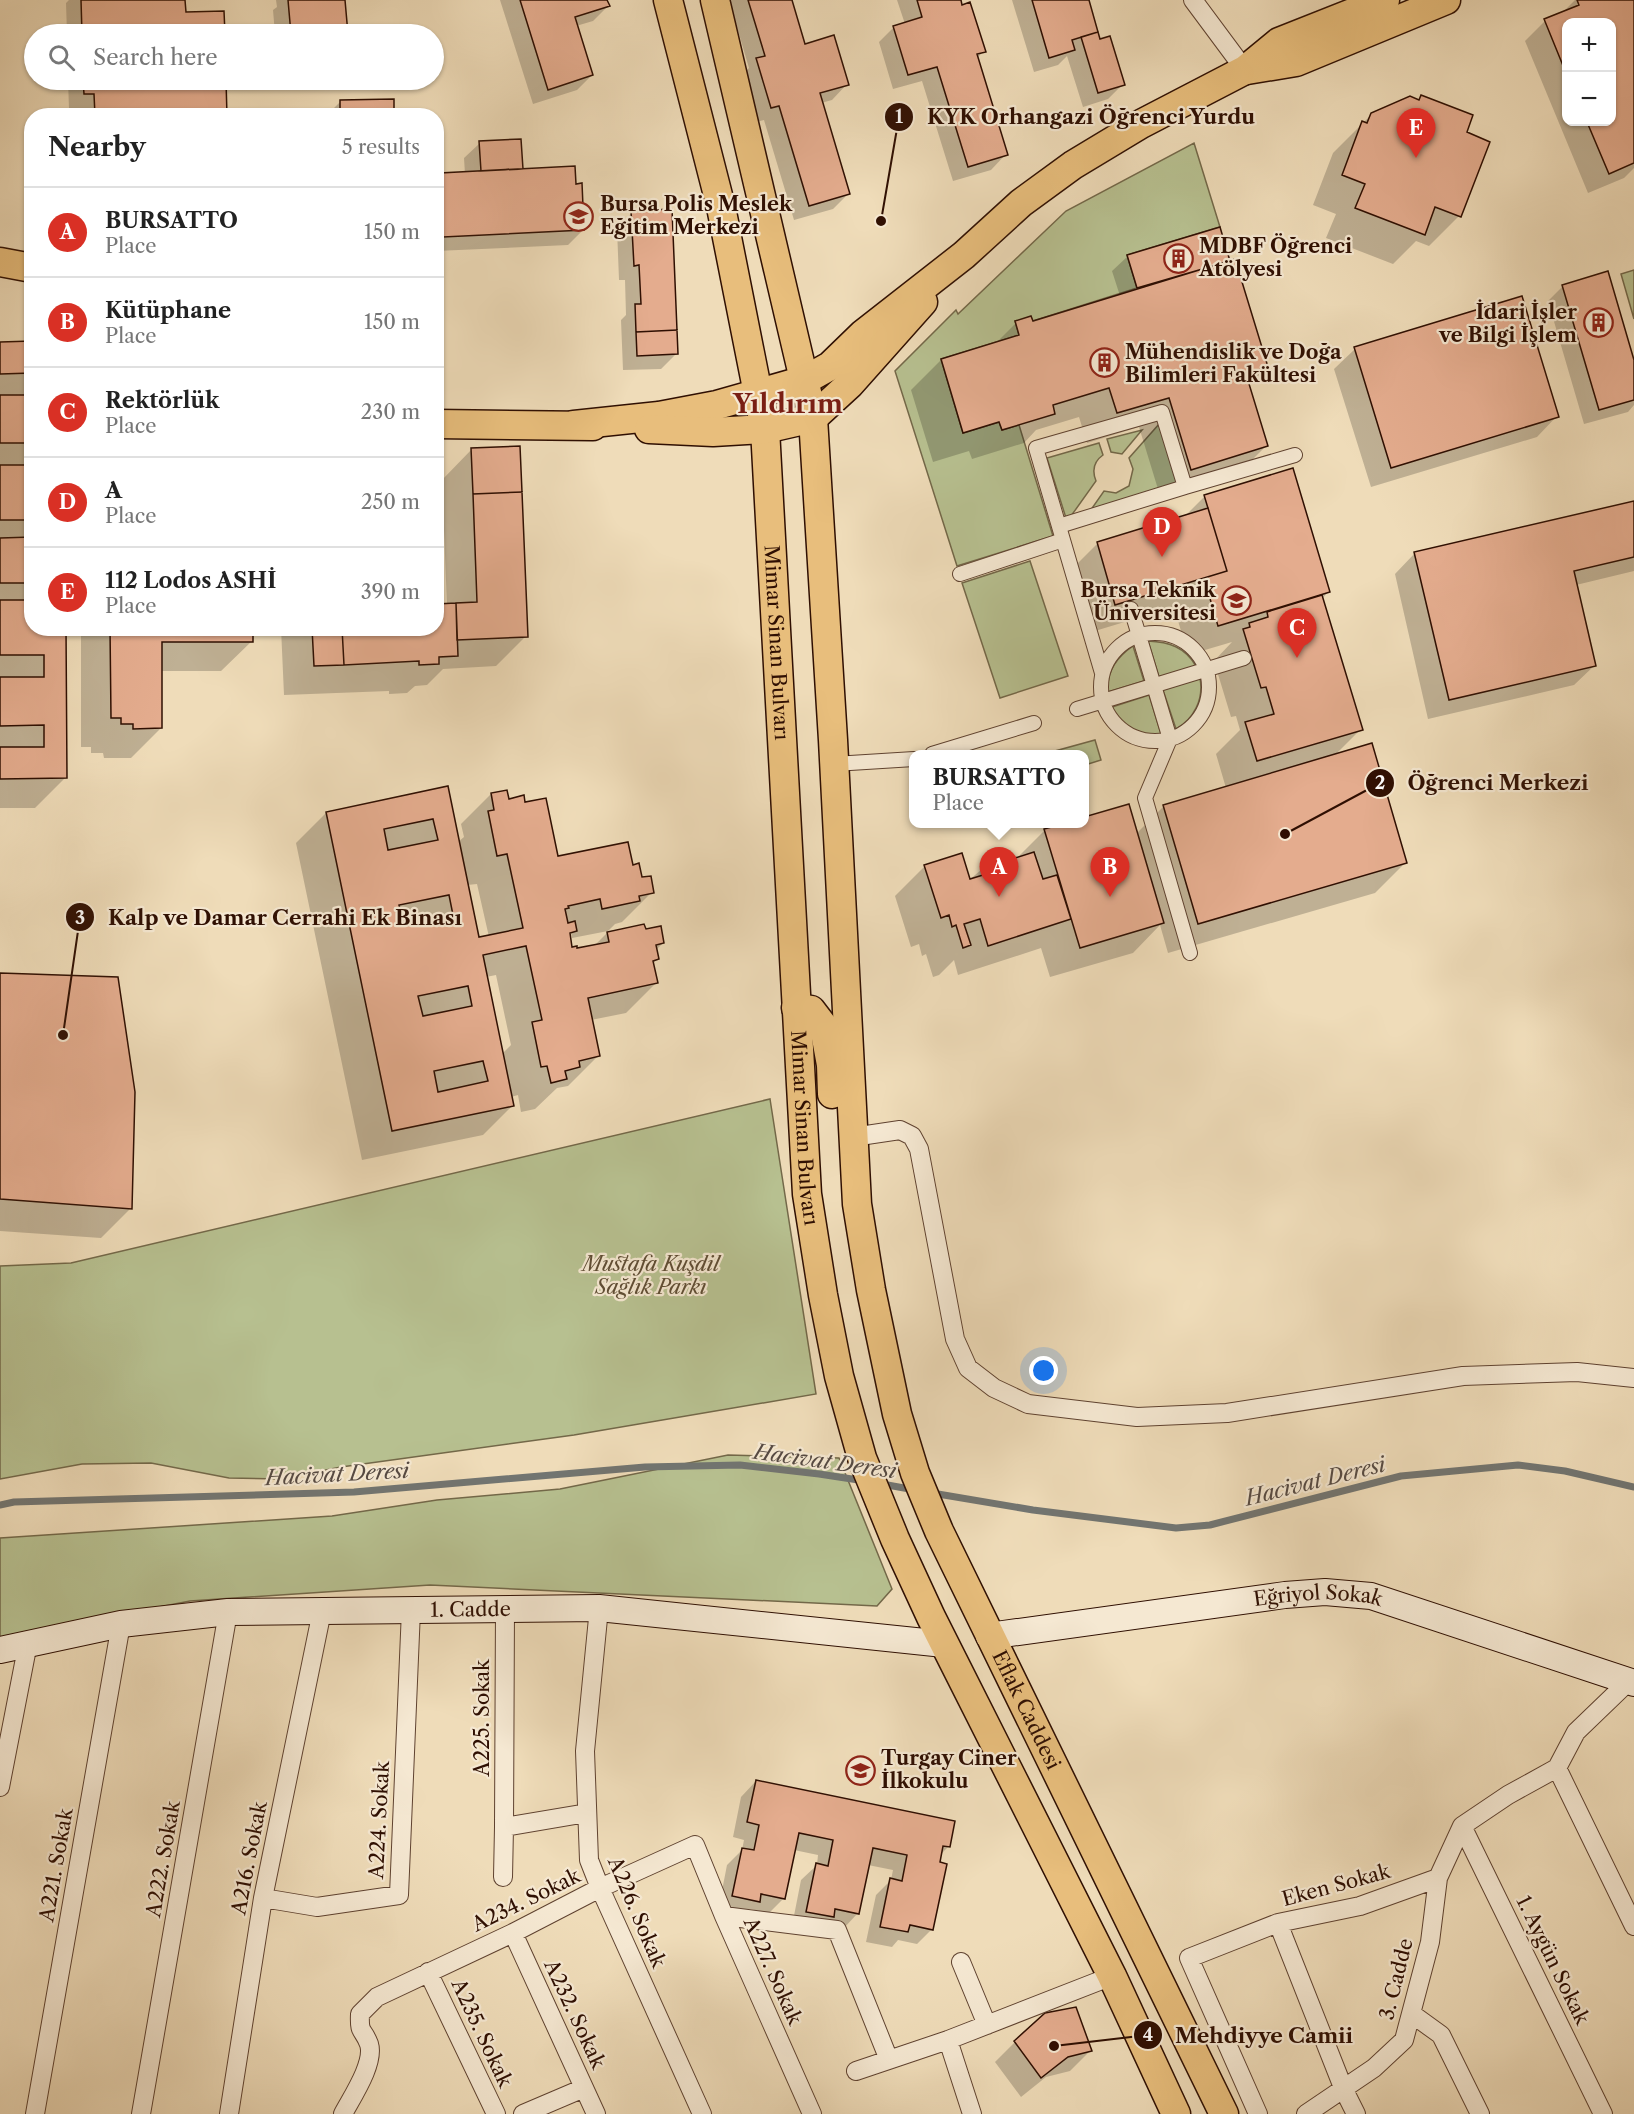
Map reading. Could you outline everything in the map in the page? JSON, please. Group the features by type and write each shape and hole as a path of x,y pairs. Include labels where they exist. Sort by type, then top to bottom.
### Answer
{"main road":[{"path":"715,0 813,418 857,1204"},
{"path":"574,425 659,416 717,405 805,380 830,366 863,334 964,255 1021,203 1073,165 1141,124 1245,70 1279,42 1385,0"},
{"path":"1245,70 1296,62 1446,0"},
{"name":"Mimar Sinan Bulvarı","path":"667,1 721,207 765,429 807,1194 823,1295 839,1376 862,1458 895,1539 944,1644"},
{"path":"444,423 574,425 714,432 765,429 813,418 850,384 964,255"},
{"path":"0,262 24,266"},
{"path":"790,317 803,338 814,348 828,348 863,334"},
{"path":"796,1008 811,1010 824,1027 831,1065 836,1166 843,1186 857,1204"},
{"name":"Eflak Caddesi","path":"857,1204 871,1290 897,1414 915,1473 939,1531 983,1624 1224,2114"},
{"name":"Eğriyol Sokak","path":"983,1624 1325,1592 1371,1596 1631,1682"},
{"name":"1. Cadde","path":"0,1650 121,1624 228,1612 599,1608 944,1644"},
{"path":"944,1644 1112,1976 1176,2114"}],"street":[{"path":"1193,0 1245,70"},
{"path":"1102,673 1036,448 1162,412 1185,487"},
{"path":"1059,526 1295,455"},
{"path":"960,574 1063,540"},
{"path":"1131,609 1170,739 1145,798 1190,952"},
{"path":"1163,632 1184,640 1198,652 1207,670 1210,679 1208,703 1197,723 1178,737 1151,742 1128,735 1112,720 1103,702 1102,673 1110,655 1132,637 1138,635 1163,632"},
{"path":"1077,710 1244,658"},
{"path":"945,750 1034,723"},
{"path":"834,764 909,759"},
{"path":"853,1137 900,1130 912,1136 919,1149 955,1339 968,1368 994,1388 1028,1404 1137,1417 1211,1414 1464,1376 1577,1372 1634,1378"},
{"name":"A226. Sokak","path":"599,1608 585,1751 589,1860 702,2114"},
{"name":"A225. Sokak","path":"503,1877 505,1609"},
{"name":"A224. Sokak","path":"263,1898 317,1907 399,1895 411,1610"},
{"name":"A216. Sokak","path":"230,2114 263,1898 322,1611"},
{"name":"A222. Sokak","path":"141,2114 228,1612"},
{"name":"A221. Sokak","path":"35,2114 121,1624"},
{"path":"0,1787 28,1643"},
{"path":"1438,1878 1462,1826 1509,1795 1557,1768 1576,1732 1631,1682"},
{"path":"1557,1768 1634,1926"},
{"path":"504,1827 587,1813"},
{"name":"1. Aygün Sokak","path":"1462,1826 1603,2114"},
{"name":"A234. Sokak","path":"343,2114 368,2066 369,2045 359,2030 360,2014 377,1997 513,1933 600,1888 695,1845"},
{"name":"A227. Sokak","path":"695,1845 812,2114"},
{"name":"Eken Sokak","path":"1258,2114 1189,1958 1278,1923 1360,1906 1438,1878"},
{"name":"3. Cadde","path":"1306,2114 1374,2068 1404,2040 1430,1942 1438,1878"},
{"path":"724,1916 837,1930 889,2060"},
{"path":"1278,1923 1344,2090 1356,2114"},
{"name":"A232. Sokak","path":"513,1933 596,2114"},
{"path":"961,1962 987,2025"},
{"name":"A235. Sokak","path":"428,1972 496,2114"},
{"path":"856,2071 948,2040 1112,1976"},
{"path":"1412,2013 1441,2035 1480,2114"},
{"path":"948,2040 972,2114"},
{"path":"523,2114 584,2088"}],"green space":[{"path":"1194,143 1220,227 1127,255 1137,288 1033,321 1015,321 1019,335 941,359 963,433 999,422 1002,430 1019,425 1053,536 957,566 895,371 956,310 958,314 1066,211"},
{"path":"1634,270 1634,319 1621,274"},
{"path":"1160,423 1178,480 1173,487 1088,514 1104,491 1116,493 1129,486 1133,469 1129,458"},
{"path":"1142,430 1122,454 1111,452 1107,439"},
{"path":"1099,443 1103,455 1094,467 1096,481 1071,516 1066,518 1047,458"},
{"path":"1030,561 1068,676 1000,698 962,583"},
{"path":"1148,641 1163,643 1182,650 1196,666 1159,677"},
{"path":"1133,646 1144,681 1108,692 1109,678 1114,665"},
{"path":"1200,678 1199,701 1196,708 1188,720 1176,729 1163,690"},
{"path":"1149,695 1161,734 1146,734 1132,729 1120,719 1112,707"},
{"path":"1095,740 1101,760 1089,764 1089,750 1059,750"},
{"name":"Mustafa Kuşdil Sağlık Parkı","path":"770,1099 816,1394 574,1435 341,1467 281,1479 229,1478 151,1463 82,1464 0,1479 0,1266 71,1263"},
{"path":"728,1455 839,1458 892,1589 877,1606 430,1585 190,1601 0,1638 0,1538 332,1516 437,1500 560,1489"}],"building":[{"path":"81,0 185,0 186,12 224,11 225,24 82,24"},
{"path":"288,0 345,0 347,24 290,24"},
{"path":"520,0 607,0 610,6 575,17 593,75 548,90"},
{"path":"748,0 792,0 805,44 834,35 849,85 820,93 850,194 809,206 779,106 771,108 756,58 765,56"},
{"path":"917,0 961,0 962,5 970,2 986,52 977,54 1008,155 968,167 937,67 908,75 893,26 922,17"},
{"path":"1032,0 1089,0 1098,32 1072,40 1075,50 1049,58"},
{"path":"1577,0 1634,0 1634,163 1609,174 1589,126 1616,126 1616,18 1562,18 1562,63 1544,19 1579,5"},
{"path":"1098,32 1100,39 1110,36 1125,85 1098,93 1081,37"},
{"path":"84,90 226,90 227,108 95,108 94,94 84,94"},
{"path":"1421,95 1473,115 1467,132 1490,142 1461,217 1435,207 1425,235 1355,208 1365,184 1342,175 1362,121 1367,123 1371,113 1410,96 1419,100"},
{"path":"394,99 394,108 340,108 340,100"},
{"path":"521,139 523,169 481,171 479,141"},
{"path":"575,166 576,184 582,183 584,230 444,237 444,173"},
{"path":"672,209 677,330 636,332 635,304 641,304 639,265 634,266 631,211"},
{"name":"MDBF Öğrenci Atölyesi","path":"1220,227 1230,261 1137,288 1127,255"},
{"name":"Mühendislik ve Doğa Bilimleri Fakültesi","path":"1235,259 1268,367 1246,374 1268,446 1191,470 1169,398 1117,413 1109,388 1053,405 1055,414 1002,430 999,422 963,433 941,359 1019,335 1015,321 1031,316 1033,321"},
{"name":"İdari İşler ve Bilgi İşlem","path":"1608,271 1634,360 1634,400 1599,410 1562,285"},
{"path":"1522,296 1559,417 1391,468 1354,347"},
{"path":"677,330 678,354 637,356 636,332"},
{"path":"24,341 24,373 0,374 0,342"},
{"path":"0,395 24,395 24,443 0,443"},
{"path":"520,446 522,492 473,494 471,448"},
{"path":"0,465 24,465 24,520 0,520"},
{"path":"1293,468 1330,592 1218,626 1204,578 1227,571 1204,495"},
{"path":"522,492 528,637 457,640 456,603 477,602 473,494"},
{"path":"1634,501 1634,557 1574,571 1596,666 1449,700 1414,552"},
{"path":"1208,508 1227,571 1115,605 1097,542"},
{"path":"24,537 24,583 0,583 0,538"},
{"path":"1322,595 1363,730 1257,761 1245,722 1274,714 1266,687 1261,688 1243,629 1250,627 1249,623 1268,617 1267,612"},
{"path":"0,600 24,600 24,636 66,636 67,778 0,779 0,747 44,747 44,725 0,726 0,677 44,677 44,655 0,655"},
{"path":"456,603 458,656 439,657 439,664 419,665 419,661 344,665 342,636 444,636 444,604"},
{"path":"110,636 253,636 253,642 162,642 162,728 133,729 133,724 121,724 121,718 111,718"},
{"path":"312,636 342,636 344,665 314,666"},
{"path":"1372,743 1407,863 1198,924 1163,805"},
{"path":"448,786 479,937 523,928 507,854 497,856 488,811 494,810 491,793 507,790 509,799 524,795 525,802 546,798 558,856 628,842 633,865 639,863 642,877 651,876 654,893 639,896 640,901 602,909 600,899 568,906 569,908 565,909 568,923 575,921 577,931 570,933 572,947 609,942 607,932 644,924 646,929 661,926 664,943 656,945 659,959 653,961 658,983 588,998 600,1056 579,1061 580,1067 565,1071 567,1079 551,1083 547,1066 541,1067 532,1022 542,1020 526,946 483,955 514,1106 392,1131 326,812","holes":["433,819 438,840 388,850 384,829","449,895 453,915 404,925 399,905","468,986 472,1006 423,1016 418,996","483,1061 488,1081 438,1092 434,1071"]},
{"path":"1129,804 1164,923 1080,948 1044,829 1089,828 1089,816"},
{"path":"1034,852 1043,879 1057,875 1071,919 988,946 980,919 964,924 971,945 963,948 956,925 952,927 949,915 941,918 924,865 962,853 970,879 983,875 981,869"},
{"path":"0,973 118,977 135,1092 132,1209 0,1199"},
{"path":"756,1780 955,1821 950,1847 943,1846 940,1862 947,1864 933,1930 910,1925 908,1932 880,1927 890,1878 902,1881 907,1855 873,1848 859,1914 835,1909 834,1917 806,1912 816,1863 828,1866 833,1840 799,1833 785,1899 761,1894 760,1902 732,1896 742,1848 754,1850 759,1825 747,1822"},
{"path":"1076,2007 1092,2051 1068,2057 1041,2078 1014,2041 1045,2013"}],"waterway":[{"name":"Hacivat Deresi","path":"0,1505 14,1502 354,1492 645,1467 740,1465 865,1481"},
{"name":"Hacivat Deresi","path":"932,1493 1033,1510 1176,1528 1210,1525 1401,1476 1518,1465 1565,1471 1634,1487"},
{"name":"Hacivat Deresi","path":"882,1484 915,1490"}],"place":[{"name":"112 Lodos ASHİ","path":"1416,158"},
{"name":"Bursa Polis Meslek Eğitim Merkezi","path":"579,216"},
{"name":"KYK Orhangazi Öğrenci Yurdu","path":"881,221"},
{"name":"MDBF Öğrenci Atölyesi","path":"1178,258"},
{"name":"İdari İşler ve Bilgi İşlem","path":"1598,323"},
{"name":"Mühendislik ve Doğa Bilimleri Fakültesi","path":"1104,363"},
{"name":"A","path":"1162,557"},
{"name":"Bursa Teknik Üniversitesi","path":"1237,601"},
{"name":"Rektörlük","path":"1297,658"},
{"name":"Öğrenci Merkezi","path":"1285,834"},
{"name":"BURSATTO","path":"999,897"},
{"name":"Kütüphane","path":"1110,897"},
{"name":"Kalp ve Damar Cerrahi Ek Binası","path":"63,1035"},
{"name":"Turgay Ciner İlkokulu","path":"860,1770"},
{"name":"Mehdiyye Camii","path":"1054,2046"}],"district":[{"name":"Yıldırım","path":"788,404"}]}
